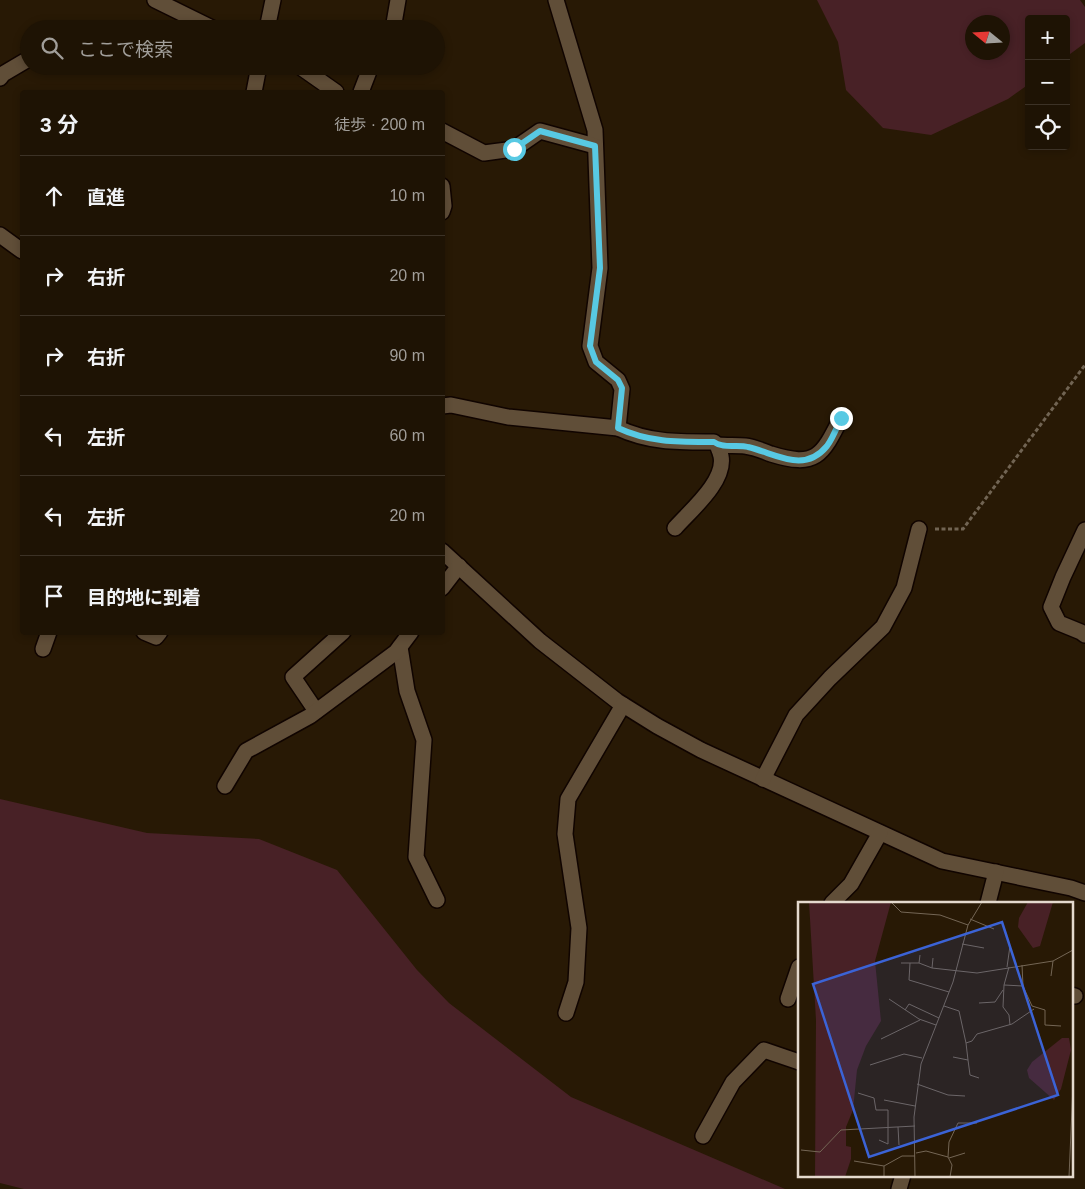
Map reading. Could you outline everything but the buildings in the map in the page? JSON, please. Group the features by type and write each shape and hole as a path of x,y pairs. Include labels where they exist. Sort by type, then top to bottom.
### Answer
{"street":[{"path":"155,0 196,20"},
{"path":"269,20 273,0"},
{"path":"395,20 398,0"},
{"path":"556,0 595,130 600,268 590,346 596,362 618,380 622,388 618,428"},
{"path":"0,78 20,63"},
{"path":"254,90 257,75"},
{"path":"312,75 333,90"},
{"path":"362,90 368,75"},
{"path":"445,133 484,153 514,149 540,131 595,146"},
{"path":"0,236 20,251"},
{"path":"445,406 508,417 618,428 635,436 670,442 714,442 718,445 746,446 785,458 806,461 817,455 828,445 841,418"},
{"path":"676,528 716,482 722,464 718,445"},
{"path":"763,780 796,715 830,678 883,627 904,588 919,529"},
{"path":"1085,530 1062,577 1051,607 1059,623 1085,635"},
{"path":"445,554 540,641 623,705 701,750 942,861 1071,888 1085,893"},
{"path":"445,584 459,566"},
{"path":"43,648 48,635"},
{"path":"316,711 293,677 340,635"},
{"path":"224,786 246,751 316,711 396,652 408,635"},
{"path":"400,647 408,690 424,740 416,857 437,900"},
{"path":"566,1013 576,982 578,928 565,834 568,798 623,705"},
{"path":"833,902 852,884 880,833"},
{"path":"988,902 996,872"},
{"path":"788,999 798,970"},
{"path":"703,1136 733,1082 764,1050 798,1062"},
{"path":"899,1189 903,1176"}],"path":[{"path":"919,529 963,529 1085,365"}],"shaded area":[{"path":"817,0 1080,0 1085,7 1085,43 1070,54 1070,15 1025,15 1025,87 1008,99 931,135 883,128 846,90 838,42"},
{"path":"0,799 147,833 259,839 337,870 417,970 449,1003 571,1097 785,1189 24,1189 0,1183"}],"route":[{"path":"514,149 540,131 595,146 600,268 590,346 596,362 618,380 622,388 618,428 635,436 670,442 714,442 718,445 746,446 785,458 806,461 817,455 828,445 841,418"}]}
